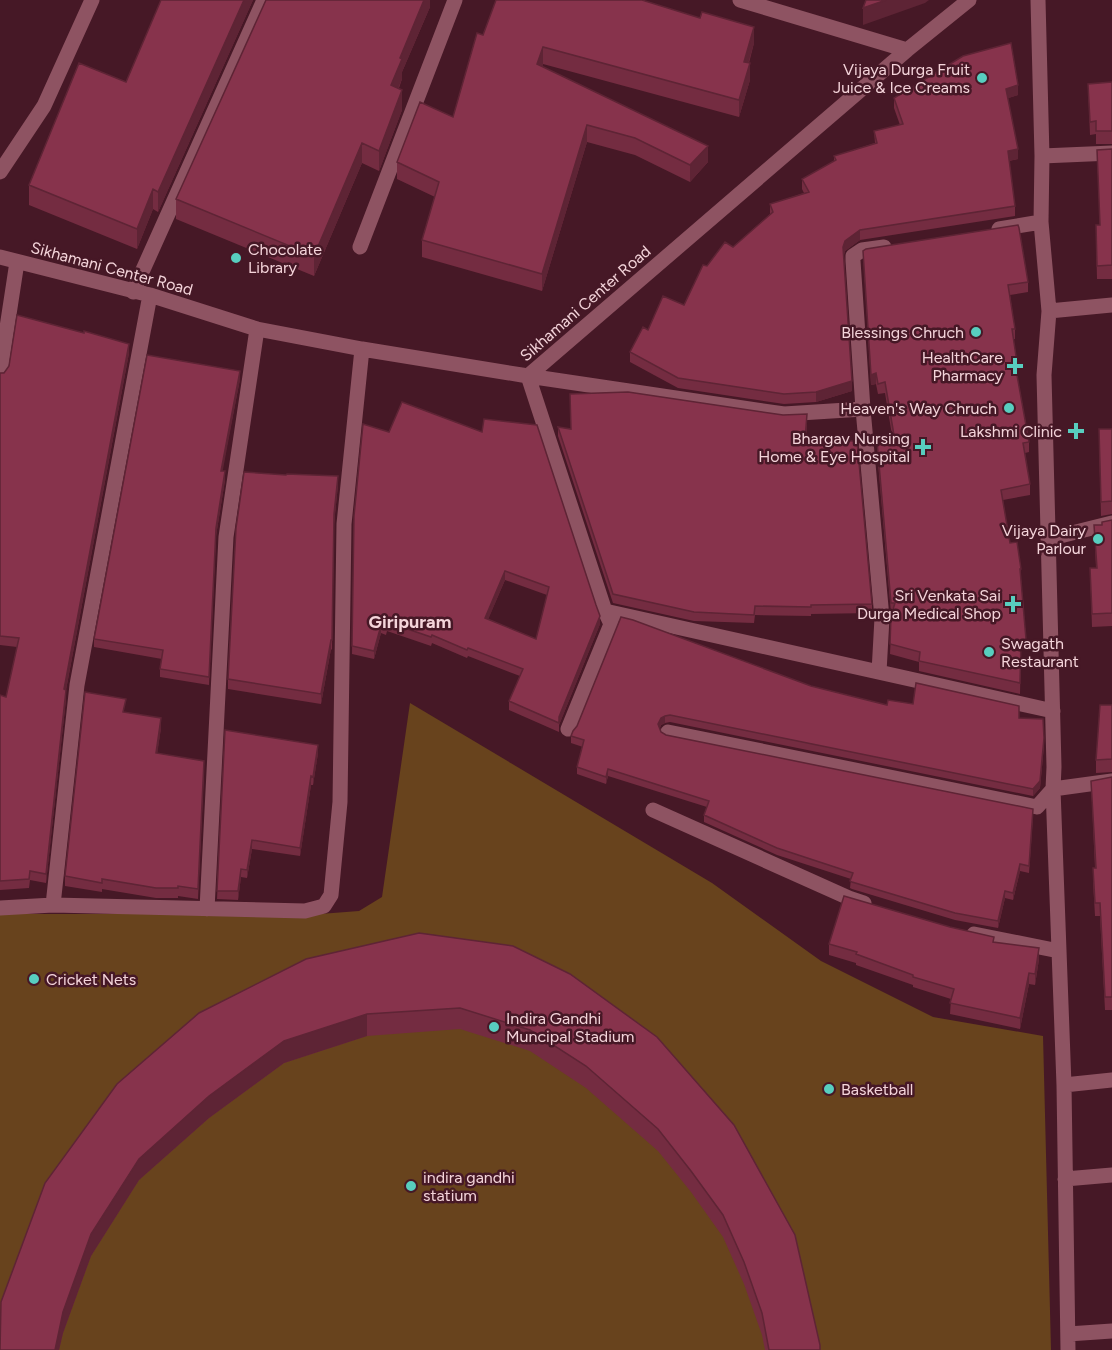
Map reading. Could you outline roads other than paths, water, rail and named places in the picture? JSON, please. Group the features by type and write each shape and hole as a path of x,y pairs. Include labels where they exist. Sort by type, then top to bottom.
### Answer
{"street":[{"path":"0,172 44,106 92,0"},
{"path":"133,292 264,0"},
{"path":"360,247 455,0"},
{"path":"740,0 907,50"},
{"name":"Sikhamani Center Road","path":"0,257 150,296 257,329 528,376 907,50 969,0"},
{"path":"1038,0 1042,156 1041,222 1049,311 1044,375 1053,789 1064,1085 1068,1350"},
{"path":"1042,156 1112,153"},
{"path":"985,231 1041,222"},
{"path":"879,672 882,618 863,409 853,256 862,250 895,245"},
{"path":"0,372 17,262"},
{"path":"53,905 77,685 150,296"},
{"path":"1049,311 1112,305"},
{"path":"207,909 226,537 257,329"},
{"path":"0,908 53,905 305,911 324,906 331,895 340,802 344,524 362,349"},
{"path":"568,729 611,624 528,376 784,414 863,409"},
{"path":"1048,539 1112,523"},
{"path":"605,611 1053,711"},
{"path":"668,732 1037,807 1053,789 1112,782"},
{"path":"653,810 849,898 880,908"},
{"path":"963,932 1059,951"},
{"path":"1064,1085 1112,1080"},
{"path":"1065,1179 1112,1175"},
{"path":"1068,1334 1112,1330"}],"place":[{"name":"Vijaya Durga Fruit Juice & Ice Creams","path":"982,78"},
{"name":"Chocolate Library","path":"236,258"},
{"name":"Blessings Chruch","path":"976,332"},
{"name":"HealthCare Pharmacy","path":"1015,366"},
{"name":"Heaven's Way Chruch","path":"1009,408"},
{"name":"Lakshmi Clinic","path":"1076,431"},
{"name":"Bhargav Nursing Home & Eye Hospital","path":"923,447"},
{"name":"Vijaya Dairy Parlour","path":"1098,539"},
{"name":"Sri Venkata Sai Durga Medical Shop","path":"1013,604"},
{"name":"Swagath Restaurant","path":"989,652"},
{"name":"Cricket Nets","path":"34,979"},
{"name":"Indira Gandhi Muncipal Stadium","path":"494,1027"},
{"name":"Basketball","path":"829,1089"},
{"name":"indira gandhi statium","path":"411,1186"}],"district":[{"name":"Giripuram","path":"410,622"}]}
